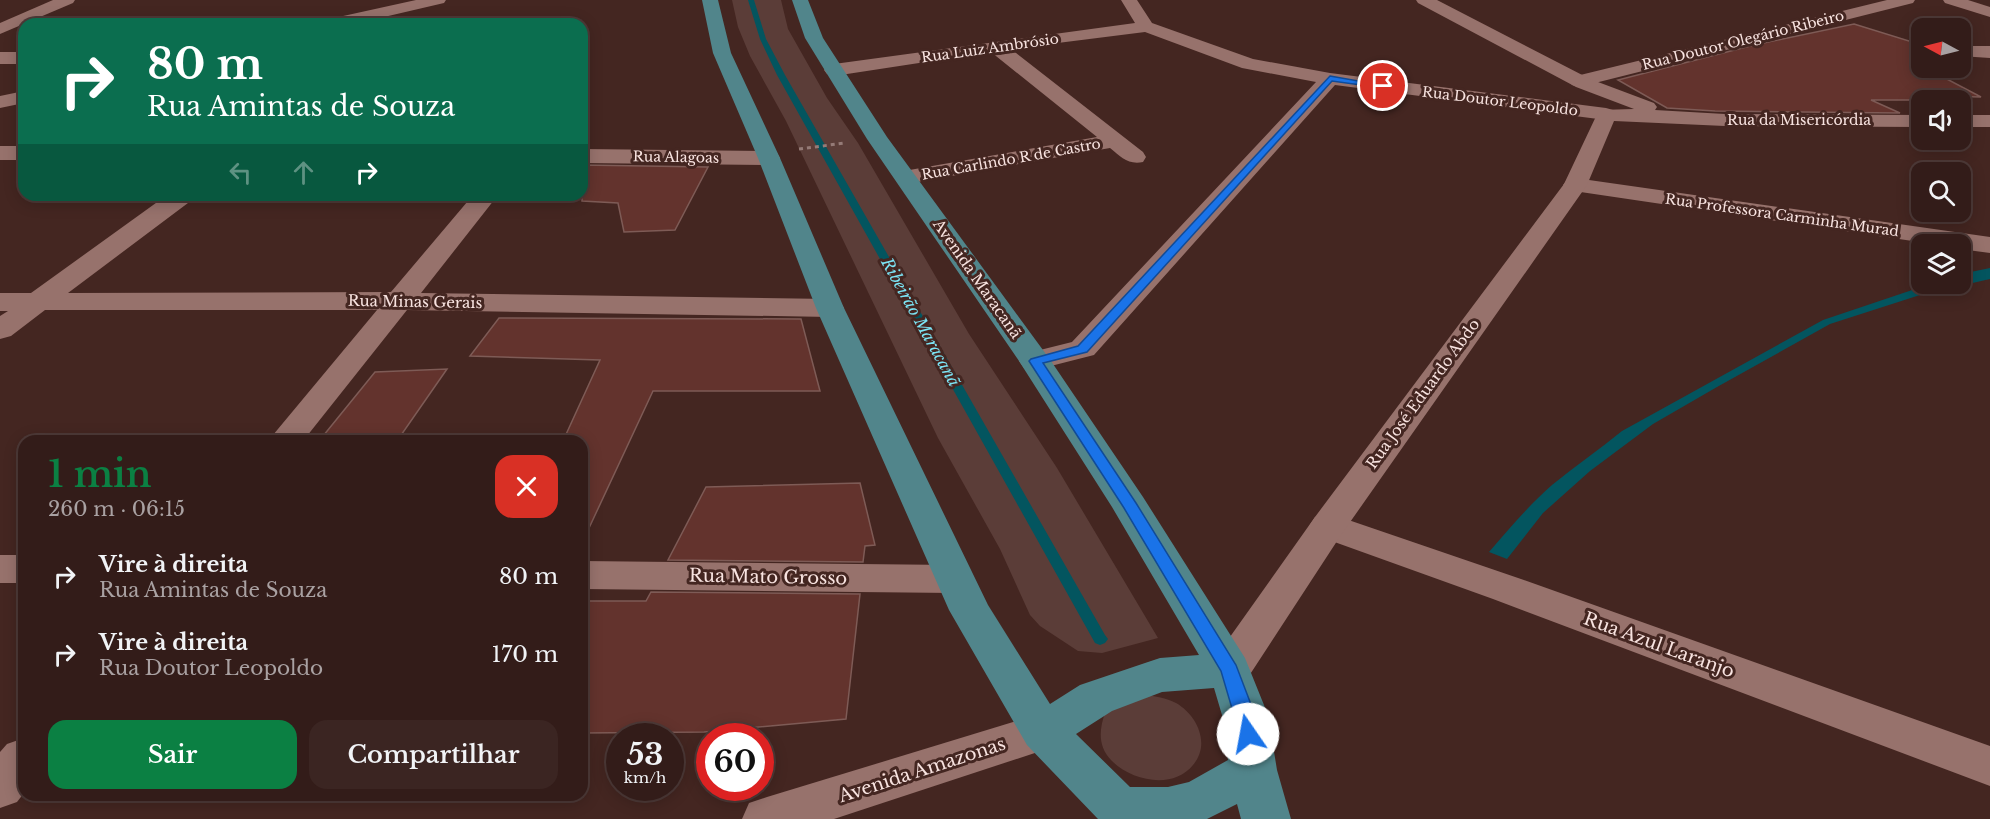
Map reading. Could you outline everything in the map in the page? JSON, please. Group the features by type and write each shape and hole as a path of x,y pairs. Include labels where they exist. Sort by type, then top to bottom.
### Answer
{"main road":[{"path":"710,0 722,53 781,154 830,308 954,579 1043,732 1126,814 1168,809 1201,800 1253,770"},
{"name":"Avenida Maracanã","path":"800,0 814,38 878,139 1035,361 1131,506 1230,670 1245,715 1253,770 1266,819"},
{"path":"1043,732 1096,698 1160,675 1230,670"}],"street":[{"path":"25,18 67,0"},
{"path":"358,18 438,0"},
{"path":"1129,0 1146,27"},
{"name":"Rua da Misericórdia","path":"1424,0 1581,82 1677,118"},
{"name":"Rua Doutor Olegário Ribeiro","path":"1581,82 1907,0"},
{"path":"1951,0 1990,12"},
{"path":"0,29 18,21"},
{"name":"Rua Luiz Ambrósio","path":"834,70 1146,27"},
{"name":"Rua Doutor Leopoldo","path":"1146,27 1249,64 1330,79 1606,114"},
{"path":"995,46 1135,157"},
{"path":"1971,52 1990,52"},
{"path":"0,58 18,58"},
{"path":"1035,361 1083,349 1330,79"},
{"name":"Rua da Misericórdia","path":"1581,82 1596,97 1606,114 1677,118 1911,121"},
{"path":"0,102 18,98"},
{"name":"Rua José Eduardo Abdo","path":"1230,670 1328,526 1575,185 1606,114"},
{"path":"1971,121 1990,121"},
{"name":"Rua Carlindo R de Castro","path":"906,177 1115,141"},
{"path":"0,153 18,153"},
{"name":"Rua Alagoas","path":"588,156 781,154"},
{"name":"Rua Professora Carminha Murad","path":"1575,185 1990,245"},
{"path":"0,330 175,201"},
{"path":"290,435 481,201"},
{"name":"Rua Minas Gerais","path":"0,302 398,301 830,308"},
{"name":"Rua Azul Laranjo","path":"1328,526 1990,766"},
{"path":"0,569 18,569"},
{"name":"Rua Mato Grosso","path":"588,575 954,579"},
{"name":"Avenida Amazonas","path":"767,819 1043,732"},
{"path":"0,787 18,765"}],"path":[{"path":"781,154 850,143"}],"shaded area":[{"path":"732,0 781,0 788,29 827,98 858,143 969,334 1057,468 1158,638 1102,653 1078,651 1040,626 1030,615 1000,549 938,438 786,121 750,56 738,27"},
{"path":"1145,695 1160,697 1176,703 1190,715 1199,731 1201,748 1198,757 1185,773 1175,778 1152,780 1129,773 1111,760 1104,749 1101,732 1105,713"}],"water":[{"path":"1990,268 1990,279 1971,283 1971,272"},
{"path":"1911,290 1911,294 1924,294 1830,324 1653,424 1590,471 1543,513 1507,559 1489,552 1519,517 1544,493 1622,431 1823,320"}],"building":[{"path":"1854,24 1911,42 1911,78 1945,78 1968,90 1911,90 1911,100 1871,100 1900,113 1715,111 1667,108 1618,80 1754,45"},
{"path":"1971,92 1981,97 1971,97"},
{"path":"588,165 708,167 675,230 624,232 618,203 582,201 588,201"},
{"path":"499,318 801,319 820,391 653,391 588,530 588,435 566,435 600,360 470,356"},
{"path":"447,369 401,435 324,435 375,372"},
{"path":"860,483 875,545 865,546 863,562 668,560 706,487"},
{"path":"651,592 860,594 846,719 774,726 774,723 696,723 696,732 684,732 684,723 606,723 606,733 588,733 588,601 646,601"}],"waterway":[{"name":"Ribeirão Maracanã","path":"751,0 763,39 781,75 1100,639"}],"route":[{"path":"1248,734 1245,715 1230,670 1131,506 1035,361 1083,349 1330,79 1383,86"}]}
